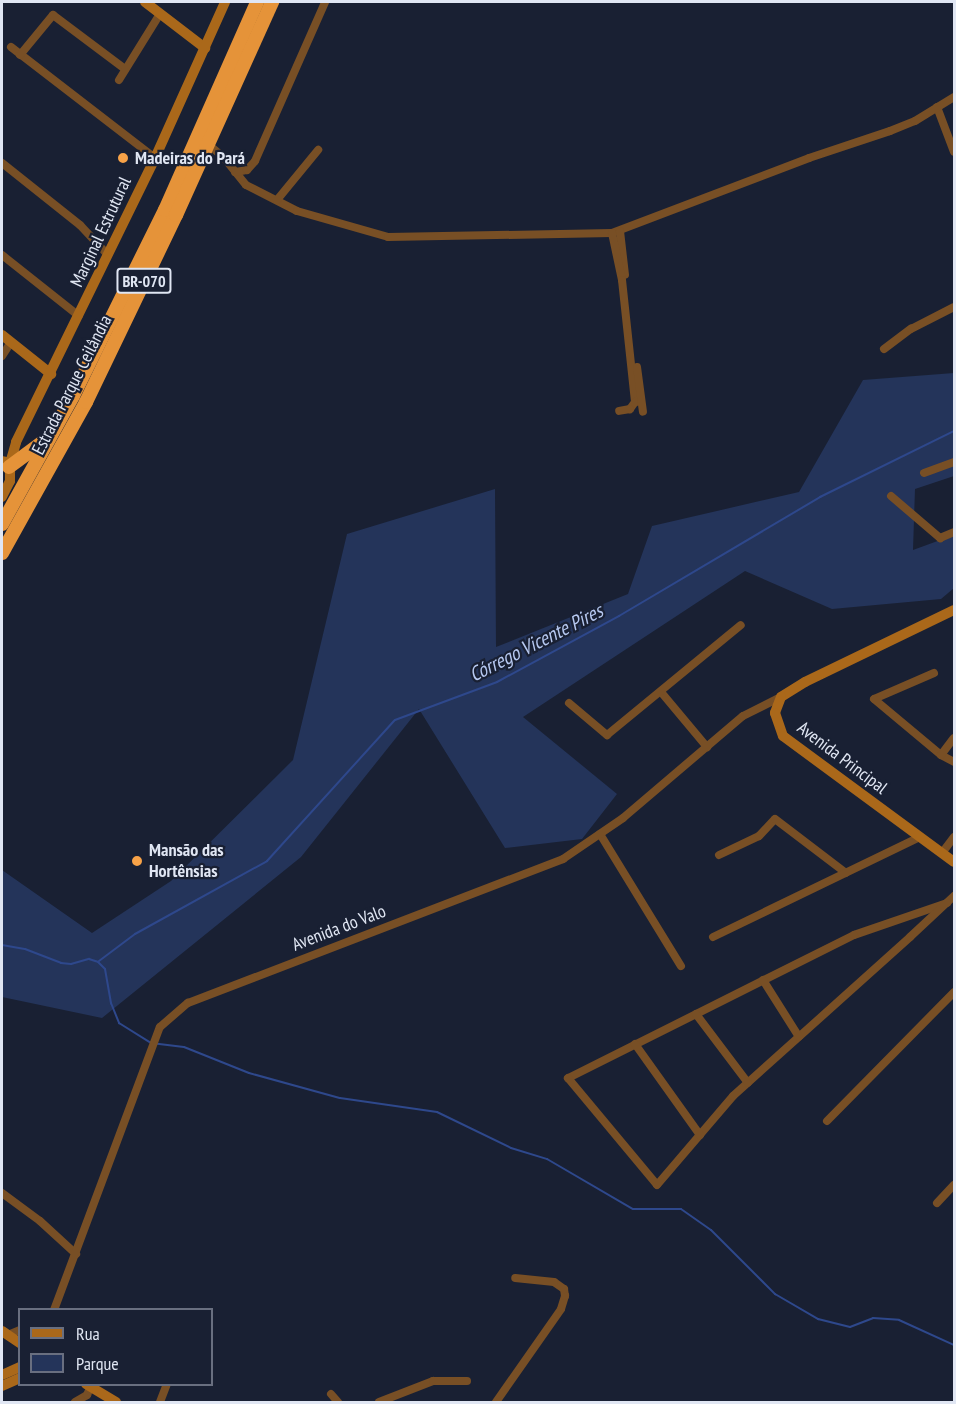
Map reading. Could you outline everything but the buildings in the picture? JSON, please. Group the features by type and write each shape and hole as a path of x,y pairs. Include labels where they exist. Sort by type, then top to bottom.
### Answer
{"highway":[{"name":"Estrada Parque Ceilândia","path":"2,524 53,433 165,210 257,2"},
{"name":"Estrada Parque Ceilândia","path":"2,553 86,402 208,144 272,2"},
{"path":"5,464 53,433"}],"main road":[{"name":"Marginal Estrutural","path":"5,464 79,316 104,251 154,158 225,2"},
{"path":"148,4 205,48"},
{"path":"2,335 51,374"},
{"path":"2,497 10,481 5,464"},
{"path":"781,697 805,682 954,610"},
{"name":"Avenida Principal","path":"781,697 775,713 783,736 954,862"},
{"path":"5,1333 18,1342"},
{"path":"2,1375 18,1368"},
{"path":"2,1386 18,1379"},
{"path":"88,1386 116,1402"}],"street":[{"path":"235,172 247,170 255,161 325,2"},
{"path":"119,80 160,14"},
{"path":"20,55 53,15 125,69"},
{"path":"11,47 154,158"},
{"path":"208,144 246,185 297,211 388,237 616,232 809,158 890,131 915,121 954,97"},
{"path":"937,107 954,152"},
{"path":"277,200 310,163 318,150"},
{"path":"2,163 80,225 104,251"},
{"path":"616,232 635,402 630,409 619,411"},
{"path":"616,232 643,412"},
{"path":"2,255 79,316"},
{"path":"884,349 910,329 954,308"},
{"path":"2,356 11,342"},
{"path":"924,473 954,462"},
{"path":"891,496 940,538 954,532"},
{"path":"569,703 607,735 741,625"},
{"path":"934,673 874,699 941,755 954,762"},
{"path":"661,692 707,747"},
{"name":"Avenida do Valo","path":"55,1308 160,1027 188,1003 563,859 623,818 744,716 781,697"},
{"path":"941,755 954,738"},
{"path":"719,855 759,836 775,819 846,873"},
{"path":"600,834 681,966"},
{"path":"713,937 920,837"},
{"path":"942,853 954,837"},
{"path":"947,903 854,935 568,1078 657,1185 748,1083 947,903 954,896"},
{"path":"763,980 799,1037"},
{"path":"827,1121 954,992"},
{"path":"696,1014 748,1083"},
{"path":"635,1044 700,1135"},
{"path":"937,1203 954,1185"},
{"path":"2,1193 40,1221 76,1254"},
{"path":"496,1402 561,1309 565,1296 564,1289 554,1282 515,1278"},
{"path":"379,1402 434,1381 467,1381"},
{"path":"75,1402 87,1395 88,1386"},
{"path":"160,1402 166,1386"},
{"path":"331,1394 338,1402"}],"green space":[{"path":"954,373 954,476 915,489 913,550 954,535 954,588 941,599 832,609 745,571 523,717 617,794 582,839 505,848 419,709 301,857 102,1018 2,997 2,870 92,933 171,881 293,760 347,534 495,489 496,647 628,594 652,526 799,492 863,380"}],"waterway":[{"name":"Córrego Vicente Pires","path":"99,961 135,934 267,861 395,720 497,682 619,616 820,497 954,431"},
{"path":"2,945 25,949 61,963 71,964 89,959 98,962 105,969 111,1003 119,1023 151,1043 184,1047 249,1073 340,1098 437,1112 511,1148 547,1159 633,1209 681,1209 711,1230 775,1294 818,1319 850,1327 873,1318 899,1320 954,1345"}],"place":[{"name":"Madeiras do Pará","path":"123,158"},
{"name":"Mansão das Hortênsias","path":"137,861"}]}
